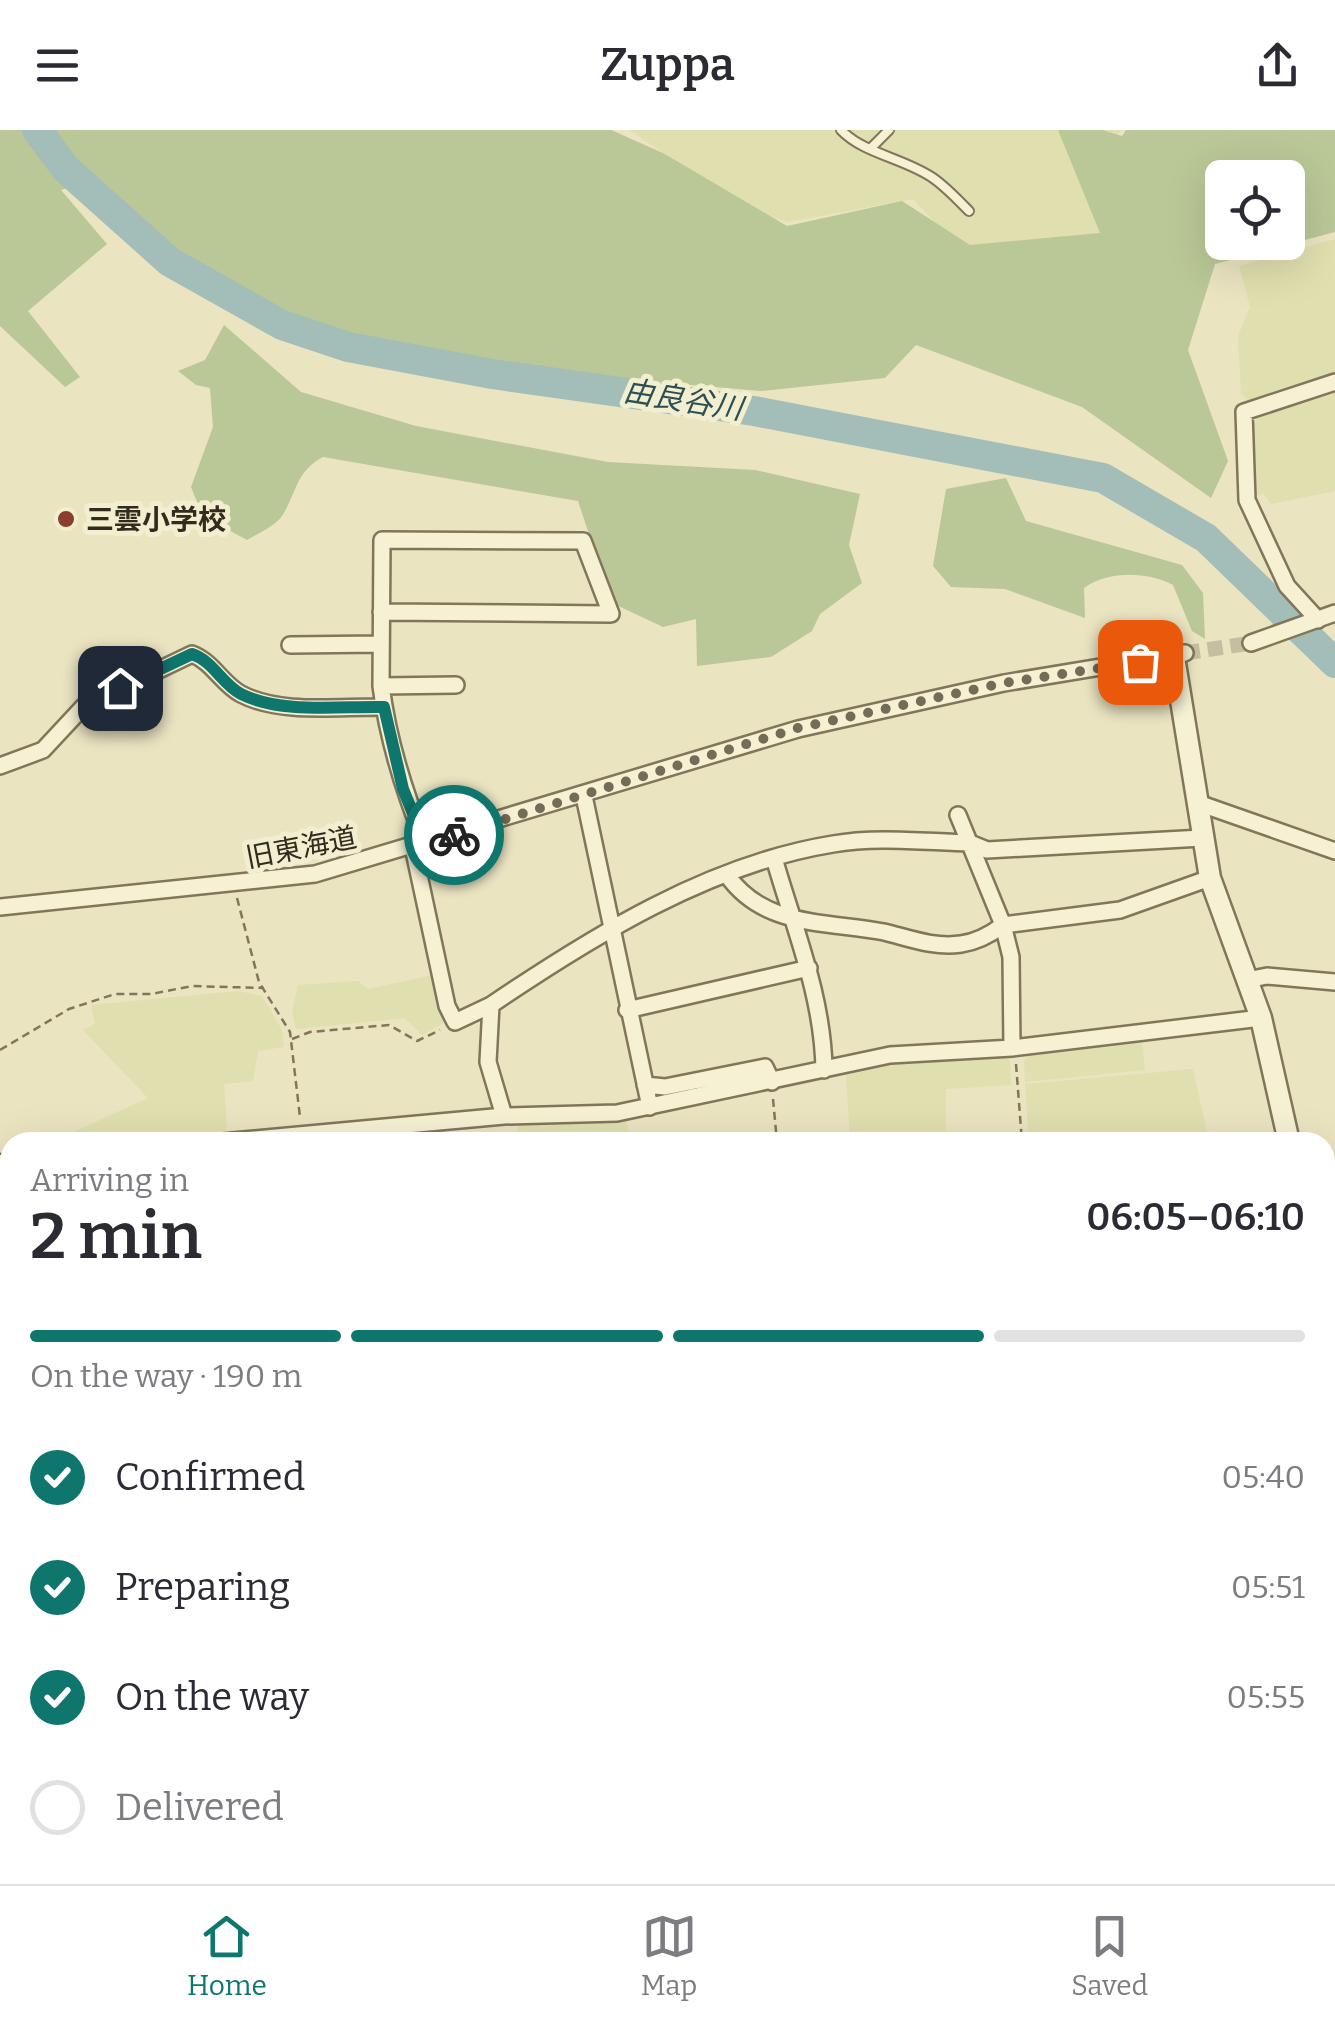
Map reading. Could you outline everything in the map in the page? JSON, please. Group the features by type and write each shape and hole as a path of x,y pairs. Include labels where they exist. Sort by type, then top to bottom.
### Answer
{"street":[{"path":"1314,622 1287,586 1247,500 1244,412 1335,382"},
{"path":"381,612 610,614 583,541 382,540 381,612 381,644 380,686 419,845 437,973 455,1022 491,1005 610,929 774,858 836,843 970,842 987,850 1013,850 1068,842 1202,838"},
{"path":"1252,643 1335,613"},
{"path":"290,645 381,644"},
{"path":"0,766 43,750 84,706 192,654 203,658 237,692 261,701 384,707"},
{"path":"1180,655 1210,878 1260,1018 1287,1132"},
{"name":"旧東海道","path":"0,908 315,874 584,796 798,728 1004,683 1180,655"},
{"path":"380,686 456,685"},
{"path":"584,796 650,1107"},
{"path":"1201,804 1335,850"},
{"path":"958,815 1004,925 1011,957 1012,1048"},
{"path":"774,858 809,968 824,1039 824,1070"},
{"path":"727,876 738,892 792,920 881,932 928,944 962,944 1004,925 1120,910 1210,878"},
{"path":"627,1010 809,968"},
{"path":"1247,980 1267,976 1335,982"},
{"path":"491,1005 488,1062 504,1116"},
{"path":"324,1132 504,1116 616,1113 890,1055 1012,1048 1260,1018"},
{"path":"644,1085 664,1087 765,1068 772,1082"}],"lane":[{"path":"841,130 854,144 872,147 934,178 969,210"},
{"path":"872,147 890,130"}],"path":[{"path":"235,885 238,914 264,988 292,1040 302,1132"},
{"path":"0,1050 69,1009 115,994 151,994 192,986 264,988"},
{"path":"292,1040 310,1032 389,1025 417,1042 455,1022"},
{"path":"1012,1048 1021,1132"},
{"path":"772,1082 775,1132"}],"green space":[{"path":"0,130 611,130 663,153 787,226 902,201 970,245 1100,233 1058,130 1102,130 1122,136 1126,130 1335,130 1335,232 1305,240 1305,160 1205,160 1205,260 1230,260 1215,264 1188,350 1228,461 1211,498 1082,407 916,345 885,378 761,391 565,374 296,323 172,251 99,179 61,190 107,244 28,311 80,377 65,387 0,326"},
{"path":"629,130 1122,130 1101,152 1124,244 966,256 913,199 788,222 754,212"},
{"path":"1335,239 1335,374 1250,402 1241,394 1238,336 1250,307 1239,266 1260,260 1305,260 1305,247"},
{"path":"224,325 301,392 416,426 608,462 755,470 860,494 849,545 862,583 820,614 812,631 771,657 697,666 696,619 663,627 612,603 578,501 323,457 302,476 279,520 247,540 203,516 191,487 213,427 210,388 196,385 178,371 205,360"},
{"path":"1335,390 1335,491 1271,504 1263,493 1259,496 1251,488 1251,429 1258,417"},
{"path":"1006,478 1026,521 1182,565 1203,593 1205,639 1192,631 1173,585 1151,577 1116,576 1084,588 1085,618 1005,589 951,587 933,566 946,489"},
{"path":"433,975 450,1019 422,1035 405,1018 296,1029 292,1012 298,985 358,981 368,989"},
{"path":"238,991 262,996 282,1030 284,1047 258,1051 253,1081 224,1084 227,1130 73,1132 148,1098 83,1030 95,1024 91,1005"},
{"path":"1142,1040 1145,1070 1025,1082 1024,1061 1030,1054"},
{"path":"1005,1055 1010,1061 1011,1085 946,1089 946,1132 849,1132 846,1076 896,1061"},
{"path":"1193,1069 1207,1132 1028,1132 1025,1084"},
{"path":"626,1119 629,1132 518,1132 519,1124"}],"waterway":[{"name":"由良谷川","path":"37,130 66,169 170,262 282,325 348,347 492,374 754,411 1103,478 1206,538 1335,663"}],"tunnel":[{"path":"1185,653 1251,643"}],"way so far":[{"path":"454,835 798,728 1004,683 1140,662"}],"place":[{"name":"三雲小学校","path":"66,519"}],"route":[{"path":"120,688 192,654 203,658 237,692 261,701 384,707 403,789 425,843 454,835"}]}
